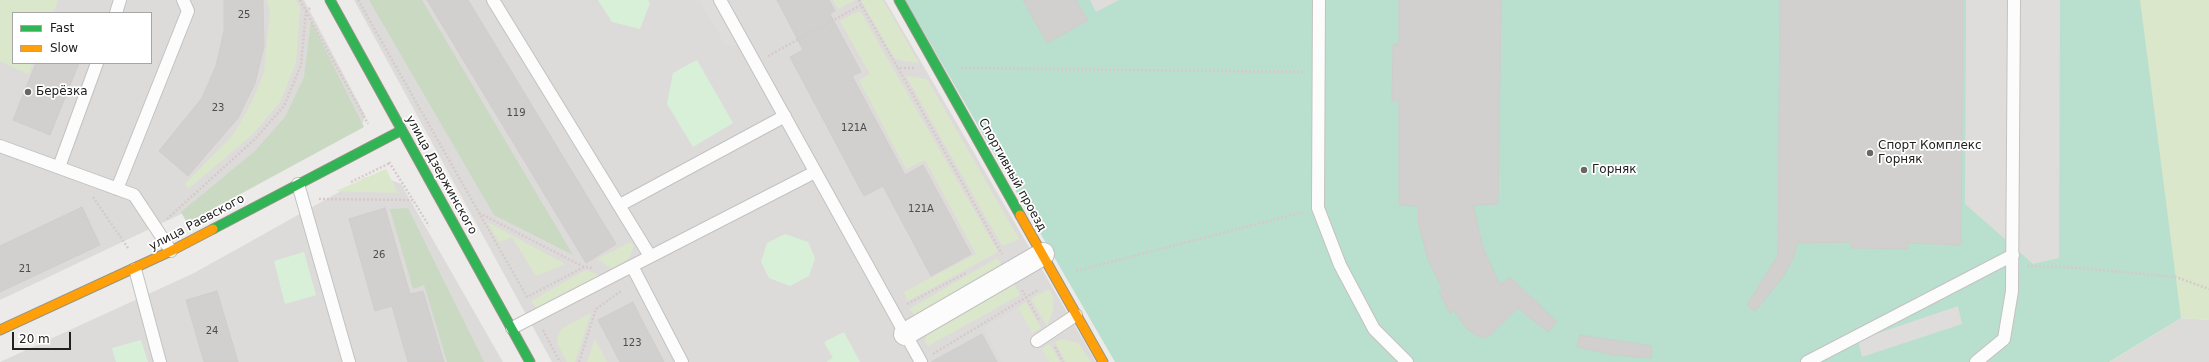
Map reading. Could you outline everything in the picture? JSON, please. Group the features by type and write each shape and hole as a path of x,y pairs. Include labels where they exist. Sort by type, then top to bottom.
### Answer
{"main road":[{"name":"улица Дзержинского","path":"330,0 530,362"},
{"name":"Спортивный проезд","path":"899,0 1103,362"},
{"name":"улица Раевского","path":"0,330 135,269 402,130"}],"street":[{"path":"905,334 1043,254"}],"lane":[{"path":"116,12 120,0"},
{"path":"117,189 188,11 183,0"},
{"path":"493,0 650,256"},
{"path":"720,0 921,362"},
{"path":"1319,0 1318,208 1340,264 1374,329 1407,362"},
{"path":"1976,362 2004,339 2012,291 2014,0"},
{"path":"59,167 97,64"},
{"path":"620,205 785,116"},
{"path":"0,146 134,195 158,229 171,251"},
{"path":"512,328 816,172"},
{"path":"298,184 349,362"},
{"path":"1807,362 2013,260"},
{"path":"632,266 682,362"},
{"path":"135,269 160,362"},
{"path":"1037,341 1076,315"}],"path":[{"path":"358,0 527,297 584,267"},
{"path":"859,0 1063,362"},
{"path":"766,58 861,5"},
{"path":"91,194 128,248 158,229 177,208 254,140 284,106 301,65 306,11 378,142 429,227"},
{"path":"898,68 1318,72"},
{"path":"318,199 413,200"},
{"path":"921,362 1027,298 1055,276 1318,208"},
{"path":"479,213 584,267 600,269"},
{"path":"994,257 1002,254"},
{"path":"2013,260 2068,267 2176,277 2209,289"},
{"path":"903,306 966,272"},
{"path":"579,362 596,309 623,290"}],"shaded area":[{"path":"0,0 304,0 365,115 362,126 354,132 0,300"},
{"path":"354,0 885,0 1096,362 552,362"},
{"path":"699,0 720,0 745,46 725,45"},
{"path":"1090,0 1119,0 1096,12"},
{"path":"1966,0 2060,0 2059,258 2033,264 1965,204"},
{"path":"366,177 383,177 401,184 503,362 0,362 194,273"},
{"path":"1958,306 1962,324 1862,357 1858,340"},
{"path":"1018,308 1049,362 1002,362 982,328"},
{"path":"2181,318 2209,320 2209,362 2110,362"}],"green space":[{"path":"0,0 58,0 53,12 12,12 12,64 33,64 28,74 0,61"},
{"path":"267,0 296,0 300,7 296,63 280,102 252,135 188,189 185,184 233,135 252,102 264,72 270,13"},
{"path":"369,0 422,0 573,255 494,215"},
{"path":"598,0 648,0 650,3 640,29 612,22"},
{"path":"833,0 855,0 838,9"},
{"path":"861,0 883,0 919,63 895,59"},
{"name":"Горняк","path":"905,0 2140,0 2181,318 2109,362 1115,362"},
{"path":"2060,0 2209,0 2209,320 2181,318 2110,362 2005,362"},
{"path":"860,11 998,252 908,301 904,292 976,254 925,160 906,169 859,80 870,74 840,21"},
{"path":"311,21 364,127 187,223 181,212 255,151 285,117 304,77"},
{"path":"697,60 733,123 693,147 667,104 673,73"},
{"path":"906,76 927,79 1019,239 1002,246"},
{"path":"386,169 398,193 336,191"},
{"path":"408,208 484,362 447,362 424,285 413,289 390,209"},
{"path":"487,222 565,264 536,276 512,237 499,242"},
{"path":"785,234 808,242 815,258 809,276 790,286 769,278 761,262 767,243"},
{"path":"631,242 634,246 629,258 612,269 597,259"},
{"path":"304,252 316,295 285,304 274,261"},
{"path":"997,258 1005,270 917,317 909,309"},
{"path":"586,270 601,276 538,310 531,301"},
{"path":"1013,282 1020,295 928,346 925,342 927,334 933,328"},
{"path":"1049,289 1053,297 1054,308 1047,326 1031,299"},
{"path":"1026,302 1041,328 1032,333 1018,308"},
{"path":"591,313 575,362 567,362 558,345 557,337 561,329"},
{"path":"844,332 860,362 826,362 833,358 824,342"},
{"path":"595,339 607,362 587,362"},
{"path":"1062,339 1078,343 1091,362 1066,362 1055,342"},
{"path":"141,340 148,362 116,362 112,348"},
{"path":"1050,344 1060,362 1049,362 1041,349"}],"building":[{"path":"224,0 263,0 264,46 255,83 238,118 188,176 159,151 202,98 216,66 224,31"},
{"path":"427,0 468,0 616,244 586,263"},
{"path":"777,0 829,0 835,11 830,14 861,72 852,76 905,175 923,165 971,254 931,276 883,186 864,196 790,57 803,50"},
{"path":"1023,0 1076,0 1088,20 1047,43"},
{"path":"1399,0 1501,0 1498,204 1473,205 1483,248 1500,285 1510,277 1557,322 1548,332 1518,308 1491,335 1480,337 1467,329 1454,311 1450,313 1439,292 1443,290 1428,260 1418,221 1418,206 1399,205 1399,101 1392,100 1393,45 1399,44"},
{"path":"1780,0 1963,0 1961,245 1908,243 1908,249 1851,248 1851,242 1797,243 1793,259 1780,281 1755,311 1747,305 1778,255"},
{"path":"36,64 79,64 50,135 13,120"},
{"path":"82,207 100,245 0,292 0,246"},
{"path":"385,208 410,294 423,291 444,362 408,362 392,306 375,311 349,219"},
{"path":"217,291 238,362 204,362 186,300"},
{"path":"633,302 664,362 620,362 598,320"},
{"path":"982,334 997,362 931,362"},
{"path":"1580,335 1652,346 1651,358 1614,355 1577,347"}],"traffic: fast":[{"path":"330,0 530,362"},
{"path":"899,0 1020,215"},
{"path":"213,229 402,130"}],"traffic: slow":[{"path":"1020,215 1103,362"},
{"path":"0,330 171,251 213,229"}],"place":[{"name":"Берёзка","path":"28,92"},
{"name":"Спорт Комплекс Горняк","path":"1870,153"},
{"name":"Горняк","path":"1584,170"}]}
